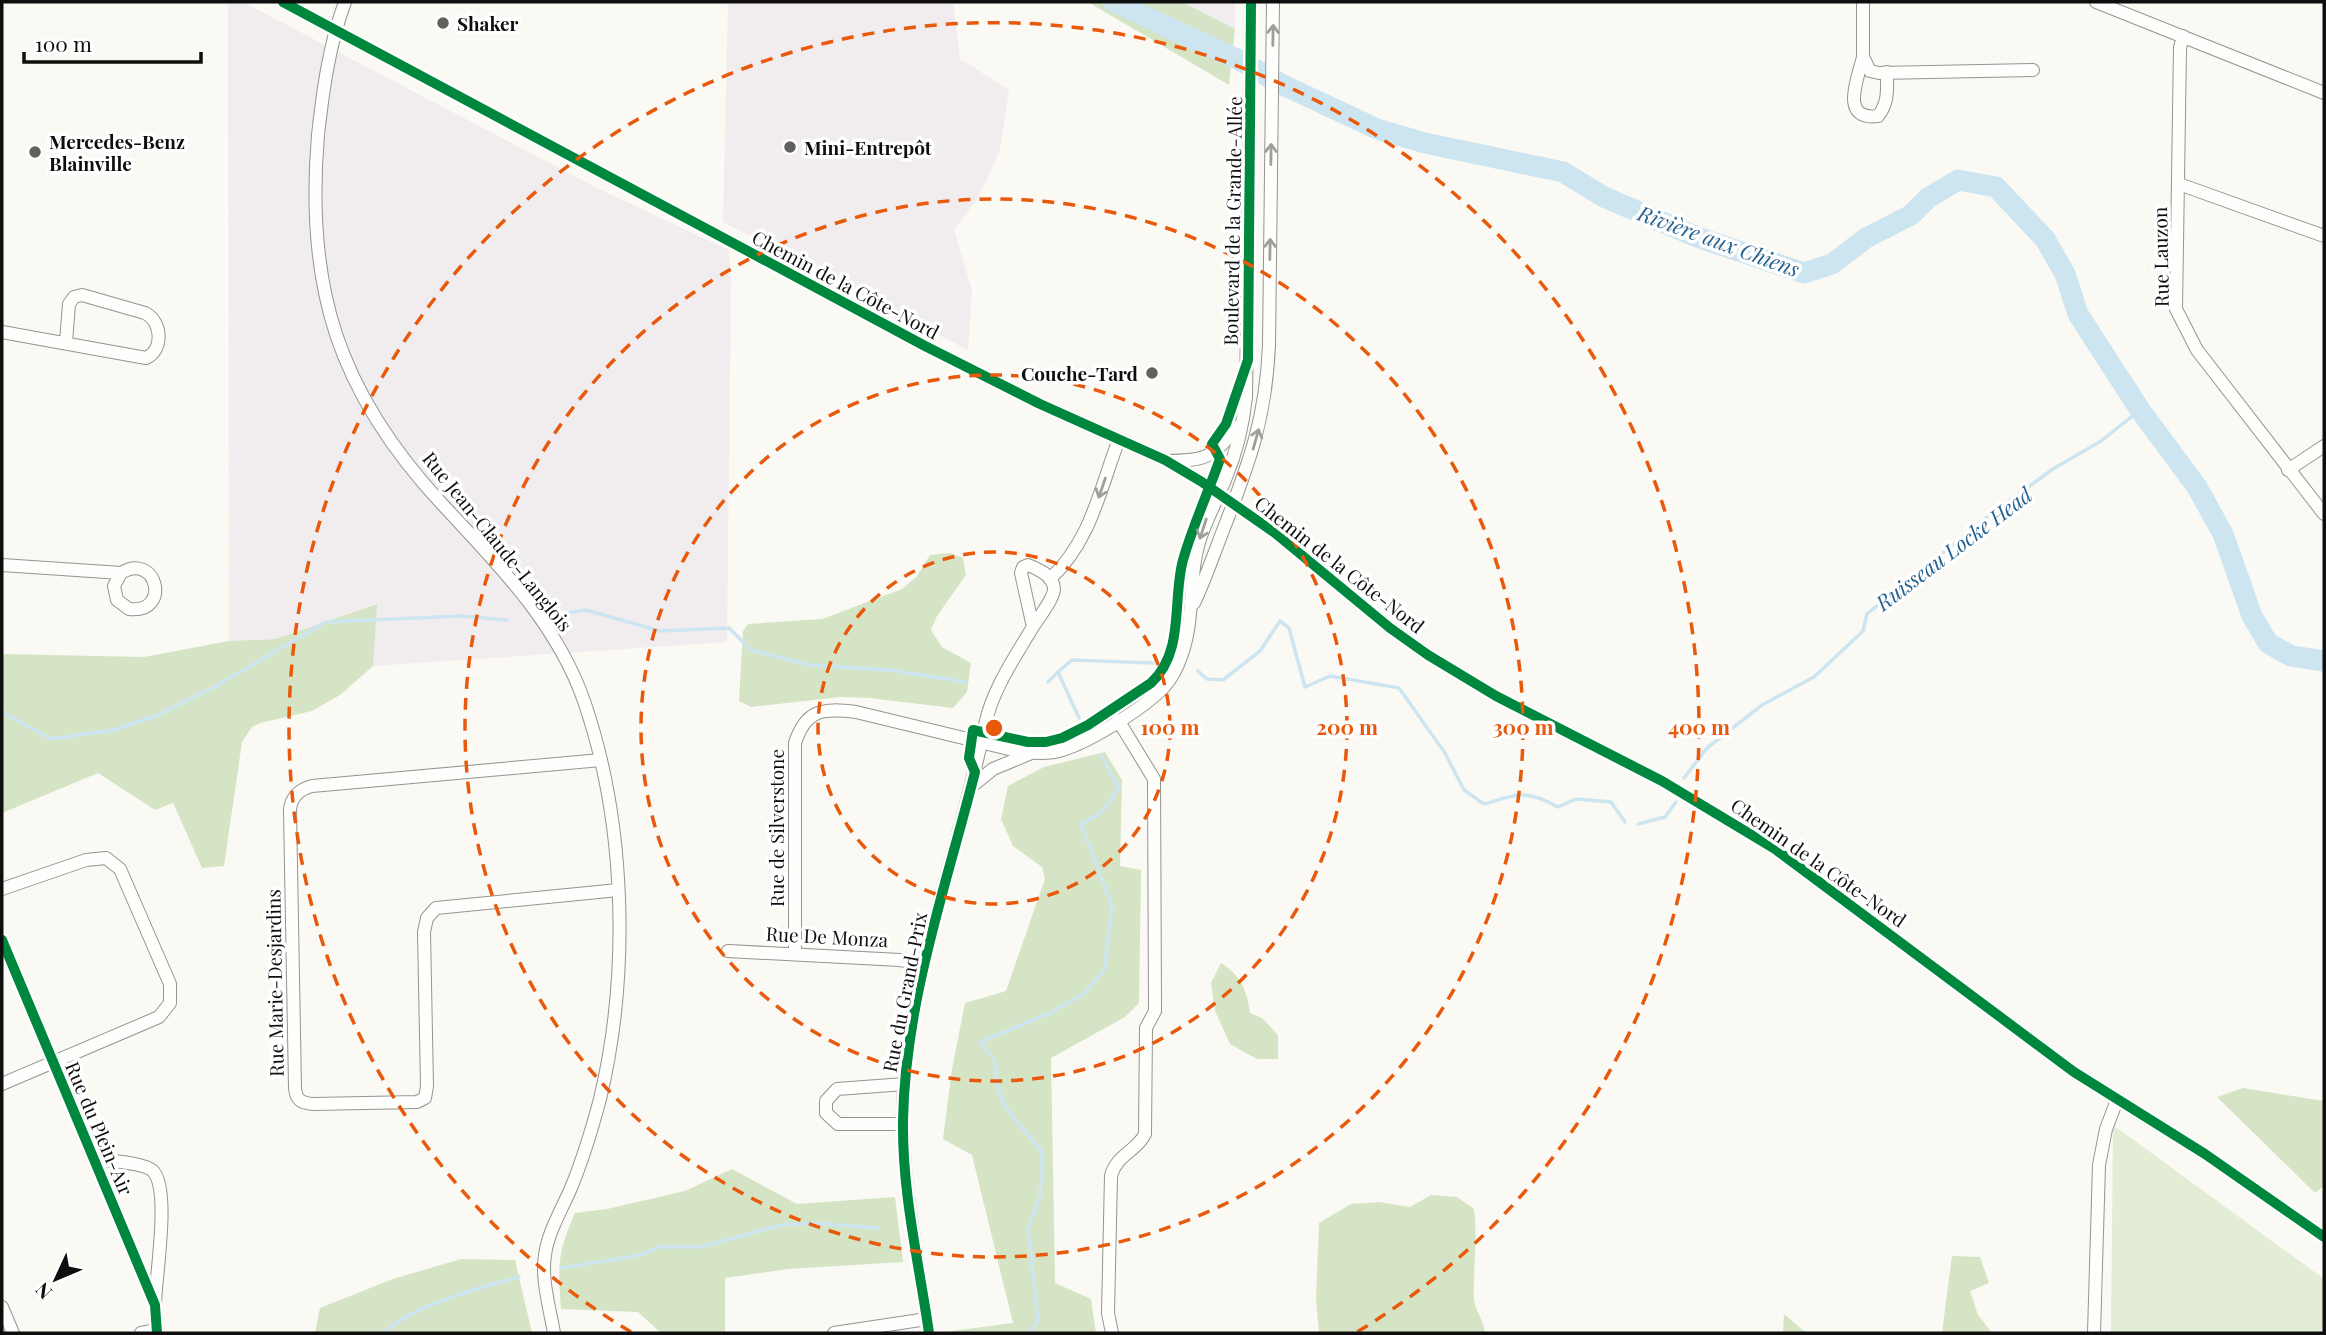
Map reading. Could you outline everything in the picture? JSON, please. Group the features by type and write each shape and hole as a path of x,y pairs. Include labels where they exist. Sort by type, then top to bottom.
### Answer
{"street":[{"name":"Chemin de la Côte-Nord","path":"283,2 878,321 1015,392 1164,460 1219,493 1289,543 1390,628 1421,650 1477,685 1662,781 1764,842 1845,899 2062,1064 2227,1169 2324,1237"},
{"name":"Rue Jean-Claude-Langlois","path":"345,2 335,29 322,96 314,192 324,296 339,345 369,409 395,446 533,608 558,643 583,698 601,760 614,826 618,890 617,993 608,1062 582,1159 545,1254 546,1282 554,1333"},
{"name":"Boulevard de la Grande-Allée","path":"1192,610 1192,567 1242,422 1247,377 1251,2"},
{"name":"Boulevard de la Grande-Allée","path":"982,743 1029,753 1061,750 1086,740 1153,696 1172,676 1182,654 1192,610 1234,503 1258,432 1266,392 1273,2"},
{"path":"1863,2 1863,57 1853,98 1855,108 1861,115 1878,116 1883,110 1887,102 1887,72"},
{"path":"2096,2 2324,93"},
{"name":"Rue Lauzon","path":"2183,36 2180,48 2176,309 2197,350 2324,514"},
{"path":"1863,57 1870,71 2033,70"},
{"path":"1251,74 1272,71"},
{"path":"2179,184 2324,236"},
{"path":"2,332 146,358 154,354 158,347 158,323 145,313 82,295 74,297 69,304 66,342"},
{"path":"1164,460 1189,461 1205,458 1219,448 1242,422"},
{"path":"1033,627 1021,570 1025,566 1031,566 1050,579 1069,559 1082,540 1119,439"},
{"path":"2288,470 2324,446"},
{"path":"2,565 121,573"},
{"name":"Rue du Grand-Prix","path":"929,1333 907,1196 903,1124 905,1084 923,964 994,696 1052,594 1054,586 1050,579"},
{"name":"Rue de Silverstone","path":"795,953 795,743 805,720 812,715 839,710 856,712 910,723 982,743"},
{"path":"1112,1333 1108,1313 1111,1176 1117,1161 1138,1144 1145,1133 1146,1028 1155,1011 1154,779 1118,720"},
{"path":"971,786 993,769 1029,753"},
{"name":"Rue Marie-Desjardins","path":"601,760 312,786 295,796 290,810 297,1099 313,1104 417,1102 425,1098 424,932 427,918 436,908 618,890"},
{"path":"2,889 86,860 106,858 120,869 170,984 170,1003 159,1017 2,1084"},
{"name":"Rue du Plein-Air","path":"2,940 155,1305"},
{"name":"Rue De Monza","path":"728,951 901,960 923,964"},
{"path":"903,1124 838,1124 826,1113 826,1101 836,1089 905,1084"},
{"path":"2094,1333 2097,1201 2101,1153 2108,1121 2118,1100"},
{"name":"Rue du Plein-Air","path":"94,1158 152,1170 160,1184 160,1256 155,1305 157,1332"},
{"path":"2,1307 13,1333"},
{"path":"834,1333 927,1319"},
{"path":"141,1333 157,1332"}],"shaded area":[{"path":"228,2 243,2 599,189 729,250 731,280 727,642 373,666 376,604 276,639 229,641"},
{"path":"728,2 953,2 960,59 1009,90 1000,150 978,198 954,230 972,290 968,350 723,222"},
{"path":"1182,2 1235,2 1235,29"}],"green space":[{"path":"1088,2 1182,2 1235,29 1229,85"},
{"path":"950,553 963,558 966,575 937,616 931,630 942,647 971,663 967,692 953,708 841,697 751,707 739,701 743,631 748,624 822,619 902,589 917,576 930,555"},
{"path":"377,604 373,666 340,695 312,711 260,723 252,727 242,742 224,866 202,868 173,803 155,810 98,773 2,813 2,654 144,657 229,641 276,639"},
{"path":"1105,752 1122,780 1120,866 1141,870 1139,1003 1125,1017 1051,1058 1055,1283 1091,1299 1096,1333 953,1333 952,1331 1013,1323 972,1155 943,1139 952,1069 965,1003 1006,991 1045,879 1042,867 1013,846 1001,819 1008,786 1044,767"},
{"path":"1221,963 1234,973 1242,984 1250,1013 1262,1018 1278,1035 1278,1059 1257,1059 1230,1044 1215,1011 1211,983"},
{"path":"2243,1088 2324,1101 2324,1186 2315,1193 2217,1097"},
{"path":"2113,1125 2324,1279 2324,1333 2111,1333"},
{"path":"732,1169 797,1204 895,1197 903,1262 788,1269 725,1278 725,1333 661,1333 638,1312 561,1309 560,1260 575,1213 607,1209 685,1191"},
{"path":"1431,1195 1457,1197 1474,1209 1474,1297 1485,1333 1319,1333 1316,1299 1319,1223 1351,1204 1379,1202 1410,1207"},
{"path":"1952,1256 1980,1257 1989,1283 1970,1291 1978,1315 1992,1333 1942,1333"},
{"path":"461,1259 515,1260 532,1333 315,1333 320,1308 393,1279"},
{"path":"1784,1314 1805,1332 1806,1333 1783,1333"}],"waterway":[{"name":"Rivière aux Chiens","path":"1114,2 1239,60 1281,84 1377,129 1425,143 1563,172 1604,197 1697,237 1804,273 1832,264 1866,238 1911,215 1928,198 1958,180 1996,187 2045,239 2065,274 2078,314 2140,410 2197,487 2223,534 2252,616 2268,643 2291,656 2324,661"},
{"name":"Ruisseau Locke Head","path":"1684,778 1707,748 1762,705 1814,677 1863,631 1867,614 1991,514 2053,469 2101,441 2140,410"},
{"path":"561,614 586,610 660,631 729,628 751,650 810,665 890,670 965,682"},
{"path":"2,712 51,739 114,730 158,715 214,687 326,622 461,616 507,620"},
{"name":"Ruisseau Locke Head","path":"1198,671 1207,679 1223,680 1260,651 1280,621 1289,628 1305,687 1330,676 1399,688 1445,753 1464,790 1484,804 1522,795 1558,807 1576,799 1611,802 1625,822"},
{"name":"Ruisseau Locke Head","path":"1079,718 1058,672 1072,660 1153,663"},
{"path":"1048,682 1058,672"},
{"name":"Ruisseau Locke Head","path":"1030,1333 1038,1320 1028,1229 1040,1196 1042,1151 1015,1120 1002,1100 995,1060 980,1042 1050,1013 1082,995 1104,971 1112,906 1081,824 1101,813 1119,788 1101,756"},
{"name":"Ruisseau Locke Head","path":"1638,824 1665,817 1676,802"},
{"path":"562,1268 642,1255 659,1247 701,1247 781,1225 811,1223 879,1228"},
{"path":"383,1333 428,1306 519,1277"}],"cycle path":[{"path":"283,2 925,346 1040,404 1165,460 1202,482 1275,533 1390,628 1428,655 1496,696 1662,781 1775,849 2074,1072 2205,1154 2324,1237"},
{"path":"929,1333 905,1175 905,1076 919,988 975,772 969,758 973,730 1028,742 1046,742 1062,738 1088,725 1151,683 1169,656 1176,625 1183,560 1220,459 1212,444 1226,424 1248,360 1251,2"},
{"path":"2,940 155,1305 157,1333"}],"place":[{"name":"Shaker","path":"443,23"},
{"name":"Mini-Entrepôt","path":"790,147"},
{"name":"Mercedes-Benz Blainville","path":"35,152"},
{"name":"Couche-Tard","path":"1152,373"}]}
